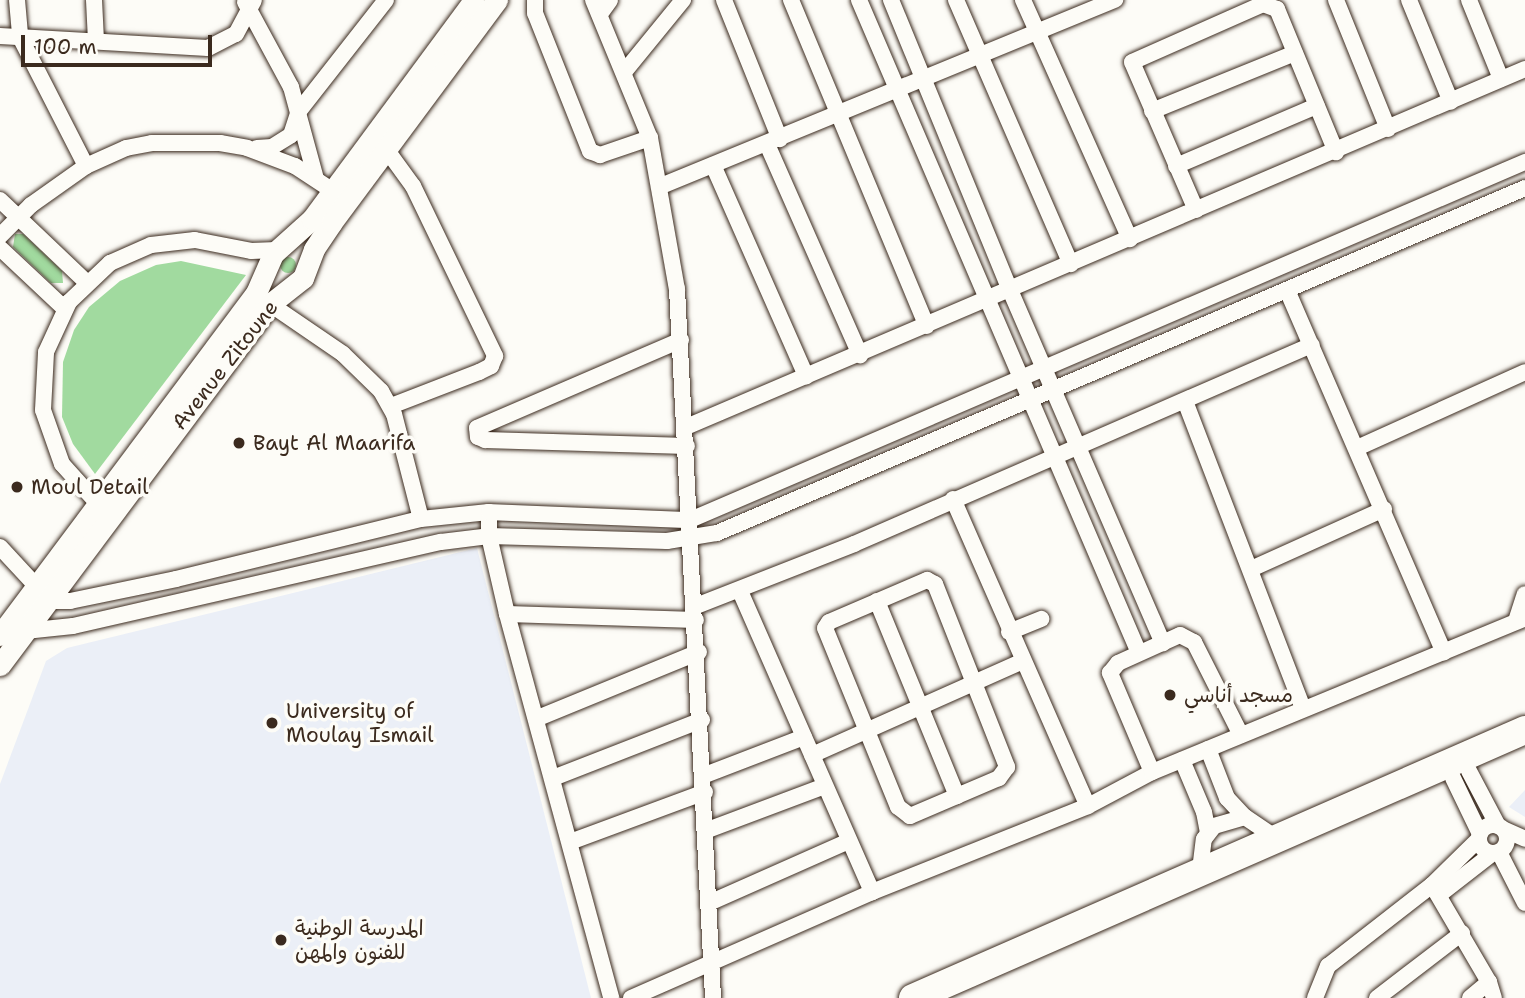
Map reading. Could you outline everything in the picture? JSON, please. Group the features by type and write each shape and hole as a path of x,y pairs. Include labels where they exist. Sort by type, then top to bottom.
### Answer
{"highway":[{"path":"913,998 1275,837 1525,730"},
{"path":"954,998 1525,747"}],"main road":[{"name":"Avenue Zitoune","path":"0,635 42,594 270,304 303,278 314,249 498,0"},
{"name":"Avenue Zitoune","path":"0,665 25,631 42,594 99,505 256,293 275,257 325,185 473,1"},
{"path":"292,285 274,279 275,257 300,251 308,267"}],"street":[{"path":"17,0 20,37 86,166"},
{"path":"94,0 96,41"},
{"path":"0,236 17,218 86,166 126,148 152,143 247,148 282,143 296,126 299,111 386,0"},
{"path":"536,0 535,13 590,151 600,155 650,138"},
{"path":"610,0 596,7 625,71 650,138 661,186 681,340 705,775 713,998"},
{"path":"625,71 682,0"},
{"path":"724,0 773,142 860,355"},
{"path":"790,0 927,326"},
{"path":"859,0 988,299 1051,455 1139,653"},
{"path":"891,0 1053,392 1163,643"},
{"path":"956,0 1071,264"},
{"path":"1023,0 1130,239"},
{"path":"661,186 840,116 1115,0"},
{"path":"1336,0 1388,129"},
{"path":"1409,0 1451,102"},
{"path":"1469,0 1501,79"},
{"path":"0,36 208,48 236,34 249,3"},
{"path":"249,3 299,111 325,185"},
{"path":"1196,210 1133,71 1133,59 1263,4 1275,6 1336,152"},
{"path":"1152,111 1295,53"},
{"path":"687,427 1525,69"},
{"path":"1176,166 1317,106"},
{"path":"247,148 276,156 325,185"},
{"path":"386,149 413,186 495,356 491,366 479,372 391,406"},
{"path":"0,547 42,594 70,601 421,519 489,512 690,520 1525,162"},
{"path":"713,165 806,376"},
{"path":"25,631 73,626 431,544 489,536 691,539 718,533 1525,188"},
{"path":"0,200 86,282"},
{"path":"99,505 62,464 43,410 46,352 65,309 86,282 123,256 165,242 210,241 275,257"},
{"path":"0,247 65,309"},
{"path":"1287,290 1444,653"},
{"path":"270,304 358,366 391,406 421,519"},
{"path":"681,340 477,428 478,437 485,440 687,446"},
{"path":"508,614 696,613 740,591 1051,455 1185,401 1312,345"},
{"path":"1357,448 1525,372"},
{"path":"1185,401 1303,708"},
{"path":"953,499 1009,632 1088,806"},
{"path":"1251,569 1384,509"},
{"path":"489,512 489,536 508,614 611,998"},
{"path":"927,580 933,582 975,682 1007,771 957,796 905,816 825,628 829,622 877,601 927,580"},
{"path":"740,591 872,892"},
{"path":"631,998 711,960 872,892 1088,806 1152,772 1521,619 1525,594"},
{"path":"70,601 73,626"},
{"path":"877,601 957,796"},
{"path":"1009,632 1041,619"},
{"path":"1152,772 1110,679 1118,663 1180,635 1191,637 1241,735"},
{"path":"538,718 699,652"},
{"path":"812,755 1023,661"},
{"path":"552,778 702,720"},
{"path":"705,775 804,737"},
{"path":"1208,749 1227,799 1245,817 1275,837"},
{"path":"1182,760 1204,812 1208,833 1200,870"},
{"path":"1315,998 1320,978 1334,960 1435,890 1496,853 1507,839 1461,774"},
{"path":"1461,774 1483,849 1496,853 1525,903"},
{"path":"705,831 825,786"},
{"path":"570,842 705,792"},
{"path":"1208,833 1245,817"},
{"path":"1435,890 1487,826 1501,827 1525,839"},
{"path":"709,903 849,841"},
{"path":"1435,890 1489,982 1494,998"},
{"path":"1377,998 1462,933"},
{"path":"1470,998 1489,982"}],"shaded area":[{"name":"University of Moulay Ismail","path":"477,548 591,998 0,998 0,784 46,661 67,648"},
{"path":"1525,790 1525,817 1509,807"}],"green space":[{"path":"15,234 23,234 62,271 63,283 51,283 13,247"},
{"path":"285,257 291,257 296,265 294,271 285,273 280,268 280,262"},
{"path":"181,261 246,275 95,474 73,444 62,417 63,362 74,330 89,307 120,281 156,265"}],"place":[{"name":"Bayt Al Maarifa","path":"239,443"},
{"name":"Moul Detail","path":"17,487"},
{"name":"مسجد أناسي","path":"1170,695"},
{"name":"University of Moulay Ismail","path":"272,723"},
{"name":"المدرسة الوطنية للفنون والمهن","path":"281,940"}]}
